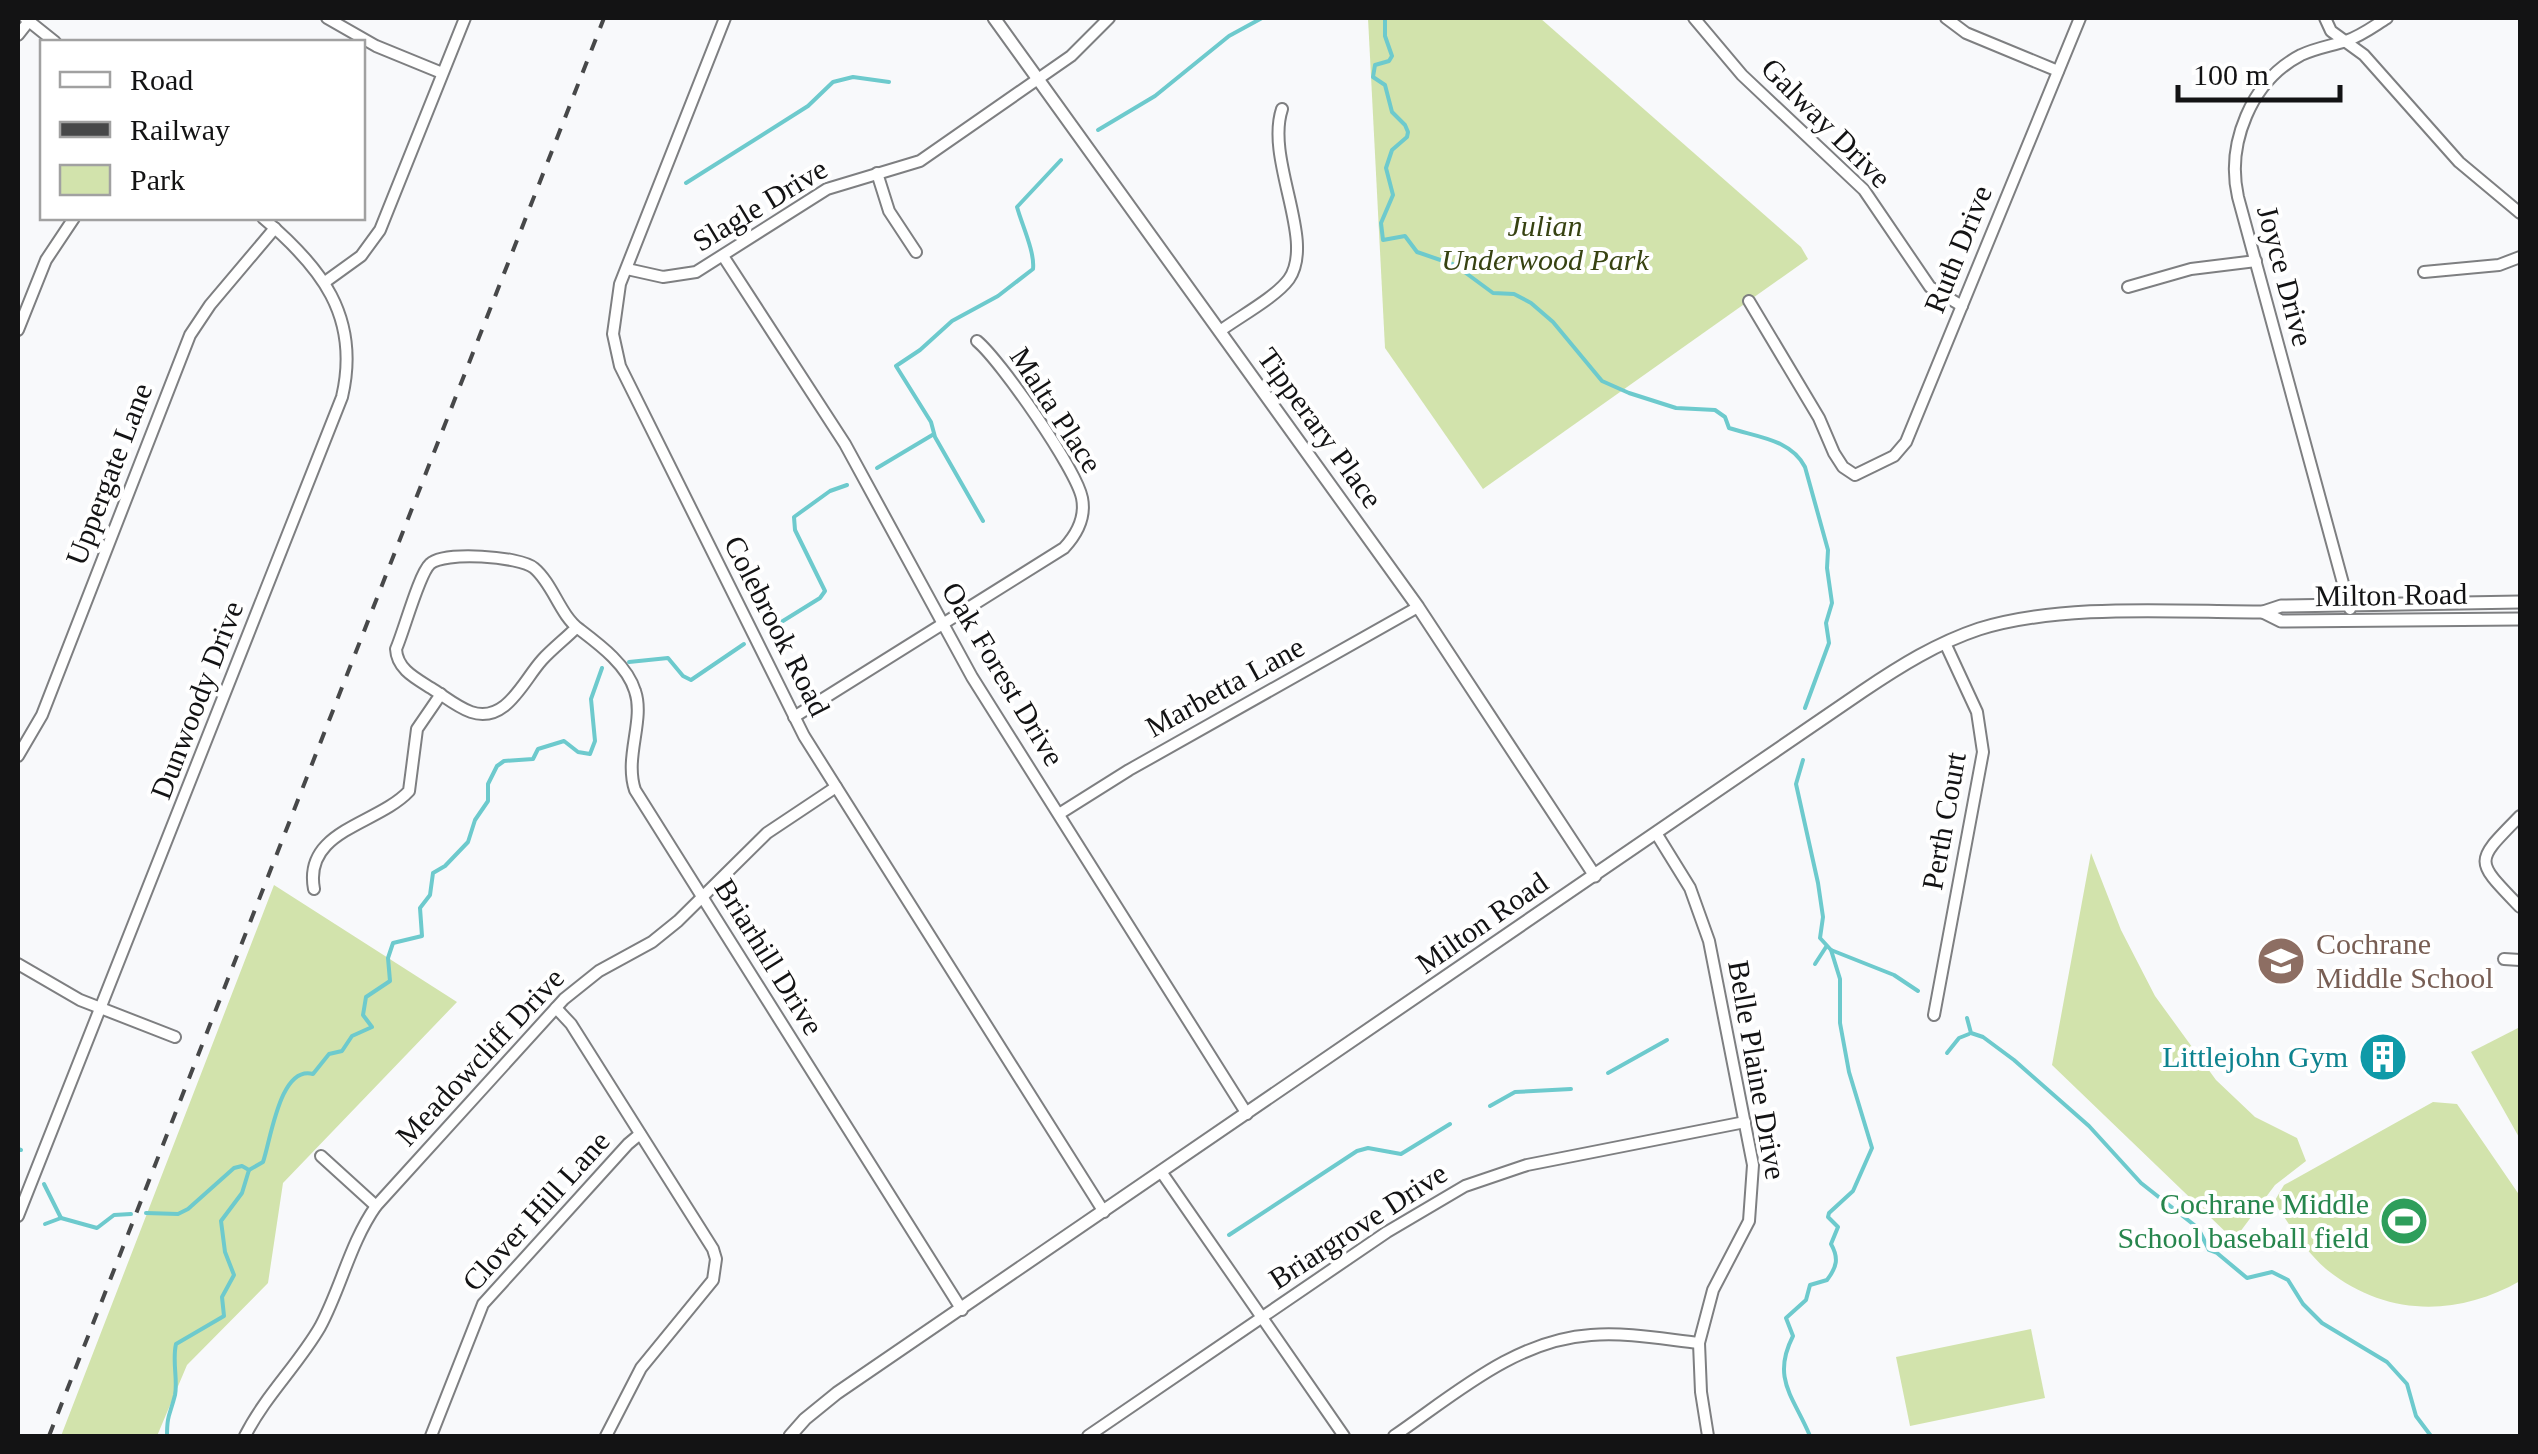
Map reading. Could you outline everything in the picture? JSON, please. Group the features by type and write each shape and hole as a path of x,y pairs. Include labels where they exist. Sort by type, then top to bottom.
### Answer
{"street":[{"path":"327,18 376,46 442,73"},
{"path":"325,282 361,256 380,230 465,18"},
{"name":"Colebrook Road","path":"724,18 627,269 613,320 620,366 794,717 1104,1212"},
{"name":"Tipperary Place","path":"994,18 1418,607 1594,876"},
{"name":"Slagle Drive","path":"627,269 663,277 696,272 827,189 910,165 938,151 1079,49 1108,18"},
{"name":"Galway Drive","path":"1695,18 1742,75 1864,190 1930,287 1962,306"},
{"path":"1946,18 1985,42 2058,71"},
{"name":"Ruth Drive","path":"1749,301 1819,418 1843,467 1855,475 1894,456 1906,442 2080,18"},
{"path":"2325,18 2331,30 2364,55 2459,162 2520,213"},
{"name":"Joyce Drive","path":"2350,620 2350,604 2235,182 2235,150 2259,94 2279,70 2387,18"},
{"path":"18,34 27,19 52,40"},
{"path":"1220,331 1282,286 1294,268 1297,244 1277,143 1282,109"},
{"path":"878,173 889,211 916,252"},
{"path":"18,330 46,260 73,220"},
{"name":"Dunwoody Drive","path":"18,1216 342,398 346,377 342,329 325,282 304,254 265,220"},
{"name":"Uppergate Lane","path":"18,756 42,715 190,335 210,305 275,228"},
{"name":"Oak Forest Drive","path":"723,256 845,444 941,624 1248,1114"},
{"path":"2424,272 2498,265 2520,257"},
{"path":"2128,287 2190,269 2256,262"},
{"name":"Malta Place","path":"794,717 1064,548 1081,524 1082,498 1065,464 1008,378 976,341"},
{"name":"Briarhill Drive","path":"576,628 543,658 502,709 486,714 470,712 441,694 402,667 396,657 423,571 434,560 455,556 529,564 546,582 576,628 586,632 616,661 634,688 637,702 631,768 635,790 962,1310"},
{"name":"Milton Road","path":"790,1436 822,1405 1902,665 1944,642 2004,622 2044,616 2263,612 2281,606 2520,602"},
{"name":"Marbetta Lane","path":"1060,814 1129,770 1418,607"},
{"name":"Milton Road","path":"2263,612 2281,621 2520,619"},
{"name":"Perth Court","path":"1934,1015 1983,752 1977,712 1944,642"},
{"path":"314,889 312,874 318,852 409,790 418,729 441,694"},
{"name":"Meadowcliff Drive","path":"245,1436 254,1417 317,1332 362,1228 376,1206 556,1008 586,979 652,942 766,833 836,786"},
{"path":"2520,816 2486,851 2484,864 2520,907"},
{"name":"Belle Plaine Drive","path":"1656,833 1690,888 1710,942 1754,1180 1749,1222 1713,1290 1698,1343 1700,1392 1708,1436"},
{"path":"2504,959 2520,960"},
{"path":"18,964 99,1008 174,1037"},
{"path":"556,1008 571,1024 713,1249 715,1270 708,1287 641,1368 606,1436"},
{"name":"Briargrove Drive","path":"1088,1436 1401,1222 1465,1186 1526,1165 1746,1122"},
{"name":"Clover Hill Lane","path":"431,1436 474,1323 492,1292 640,1134"},
{"path":"320,1156 376,1206"},
{"path":"1162,1172 1344,1436"},
{"path":"1394,1436 1512,1357 1550,1342 1612,1334 1698,1343"}],"green space":[{"name":"Julian Underwood Park","path":"1368,18 1540,18 1801,247 1808,259 1483,489 1385,348"},
{"path":"2091,853 2121,930 2155,996 2216,1080 2255,1117 2297,1138 2306,1161 2275,1185 2234,1240 2052,1065"},
{"path":"274,885 457,1002 283,1183 268,1283 187,1365 157,1436 61,1436"},
{"path":"2520,1027 2520,1139 2471,1052"},
{"name":"Cochrane Middle School baseball field","path":"2433,1102 2457,1104 2520,1196 2520,1281 2496,1293 2446,1306 2397,1303 2349,1285 2326,1269 2305,1246 2274,1202 2284,1185"},
{"path":"2031,1329 2045,1398 1910,1426 1896,1357"}],"waterway":[{"path":"1098,130 1155,96 1229,36 1262,18"},
{"path":"1385,18 1385,36 1392,56 1389,61 1375,65 1373,77 1385,85 1392,112 1408,132 1392,150 1386,168 1393,195 1381,223 1383,240 1405,236 1417,252 1455,265 1493,293 1514,294 1531,303 1553,322 1602,381 1676,408 1715,410 1725,417 1729,428 1782,445 1805,467 1828,550 1832,603 1826,623 1829,643 1805,708"},
{"path":"686,183 808,106 833,82 853,77 889,82"},
{"path":"983,521 935,437 931,422 896,366 952,321 998,296 1033,269 1017,207 1061,160"},
{"path":"877,468 934,434"},
{"path":"770,629 825,591 795,530 794,517 830,491 847,485"},
{"path":"629,662 668,658 691,680 744,644"},
{"path":"146,1213 178,1214 234,1168 242,1166 249,1170 263,1162 279,1106 292,1081 302,1074 313,1074 329,1054 342,1051 352,1036 372,1027 363,1015 366,997 390,981 388,958 393,943 422,936 420,908 430,895 433,873 468,842 475,820 488,801 488,784 497,766 504,761 533,759 538,749 564,741 578,752 590,754 595,741 591,699 602,668"},
{"path":"1803,760 1796,784 1818,883 1823,917 1820,938 1831,950 1894,975 1918,991"},
{"path":"1815,964 1826,947"},
{"path":"1810,1436 1784,1376 1793,1336 1786,1318 1806,1300 1810,1285 1827,1280 1833,1271 1836,1258 1831,1244 1838,1227 1828,1217 1829,1213 1853,1191 1872,1148 1849,1072 1840,1023 1840,979 1831,950"},
{"path":"1967,1018 1971,1033 2014,1060 2089,1126 2141,1183 2198,1228 2209,1250 2247,1278 2272,1272 2288,1280 2303,1304 2322,1323 2387,1362 2407,1384 2416,1416 2431,1436"},
{"path":"1947,1053 1959,1038 1969,1034"},
{"path":"1608,1073 1667,1040"},
{"path":"1490,1106 1515,1092 1571,1089"},
{"path":"1229,1235 1357,1151 1368,1148 1401,1154 1450,1124"},
{"path":"167,1436 176,1389 176,1344 224,1316 222,1297 234,1275 225,1252 221,1221 242,1193 249,1170"},
{"path":"44,1184 61,1218"},
{"path":"45,1224 61,1218 97,1228 114,1215 131,1214"}],"railway":[{"path":"49,1436 604,18"}],"place":[{"name":"Cochrane Middle School","path":"2281,961"},
{"name":"Littlejohn Gym","path":"2383,1057"},
{"name":"Cochrane Middle School baseball field","path":"2404,1221"}]}
